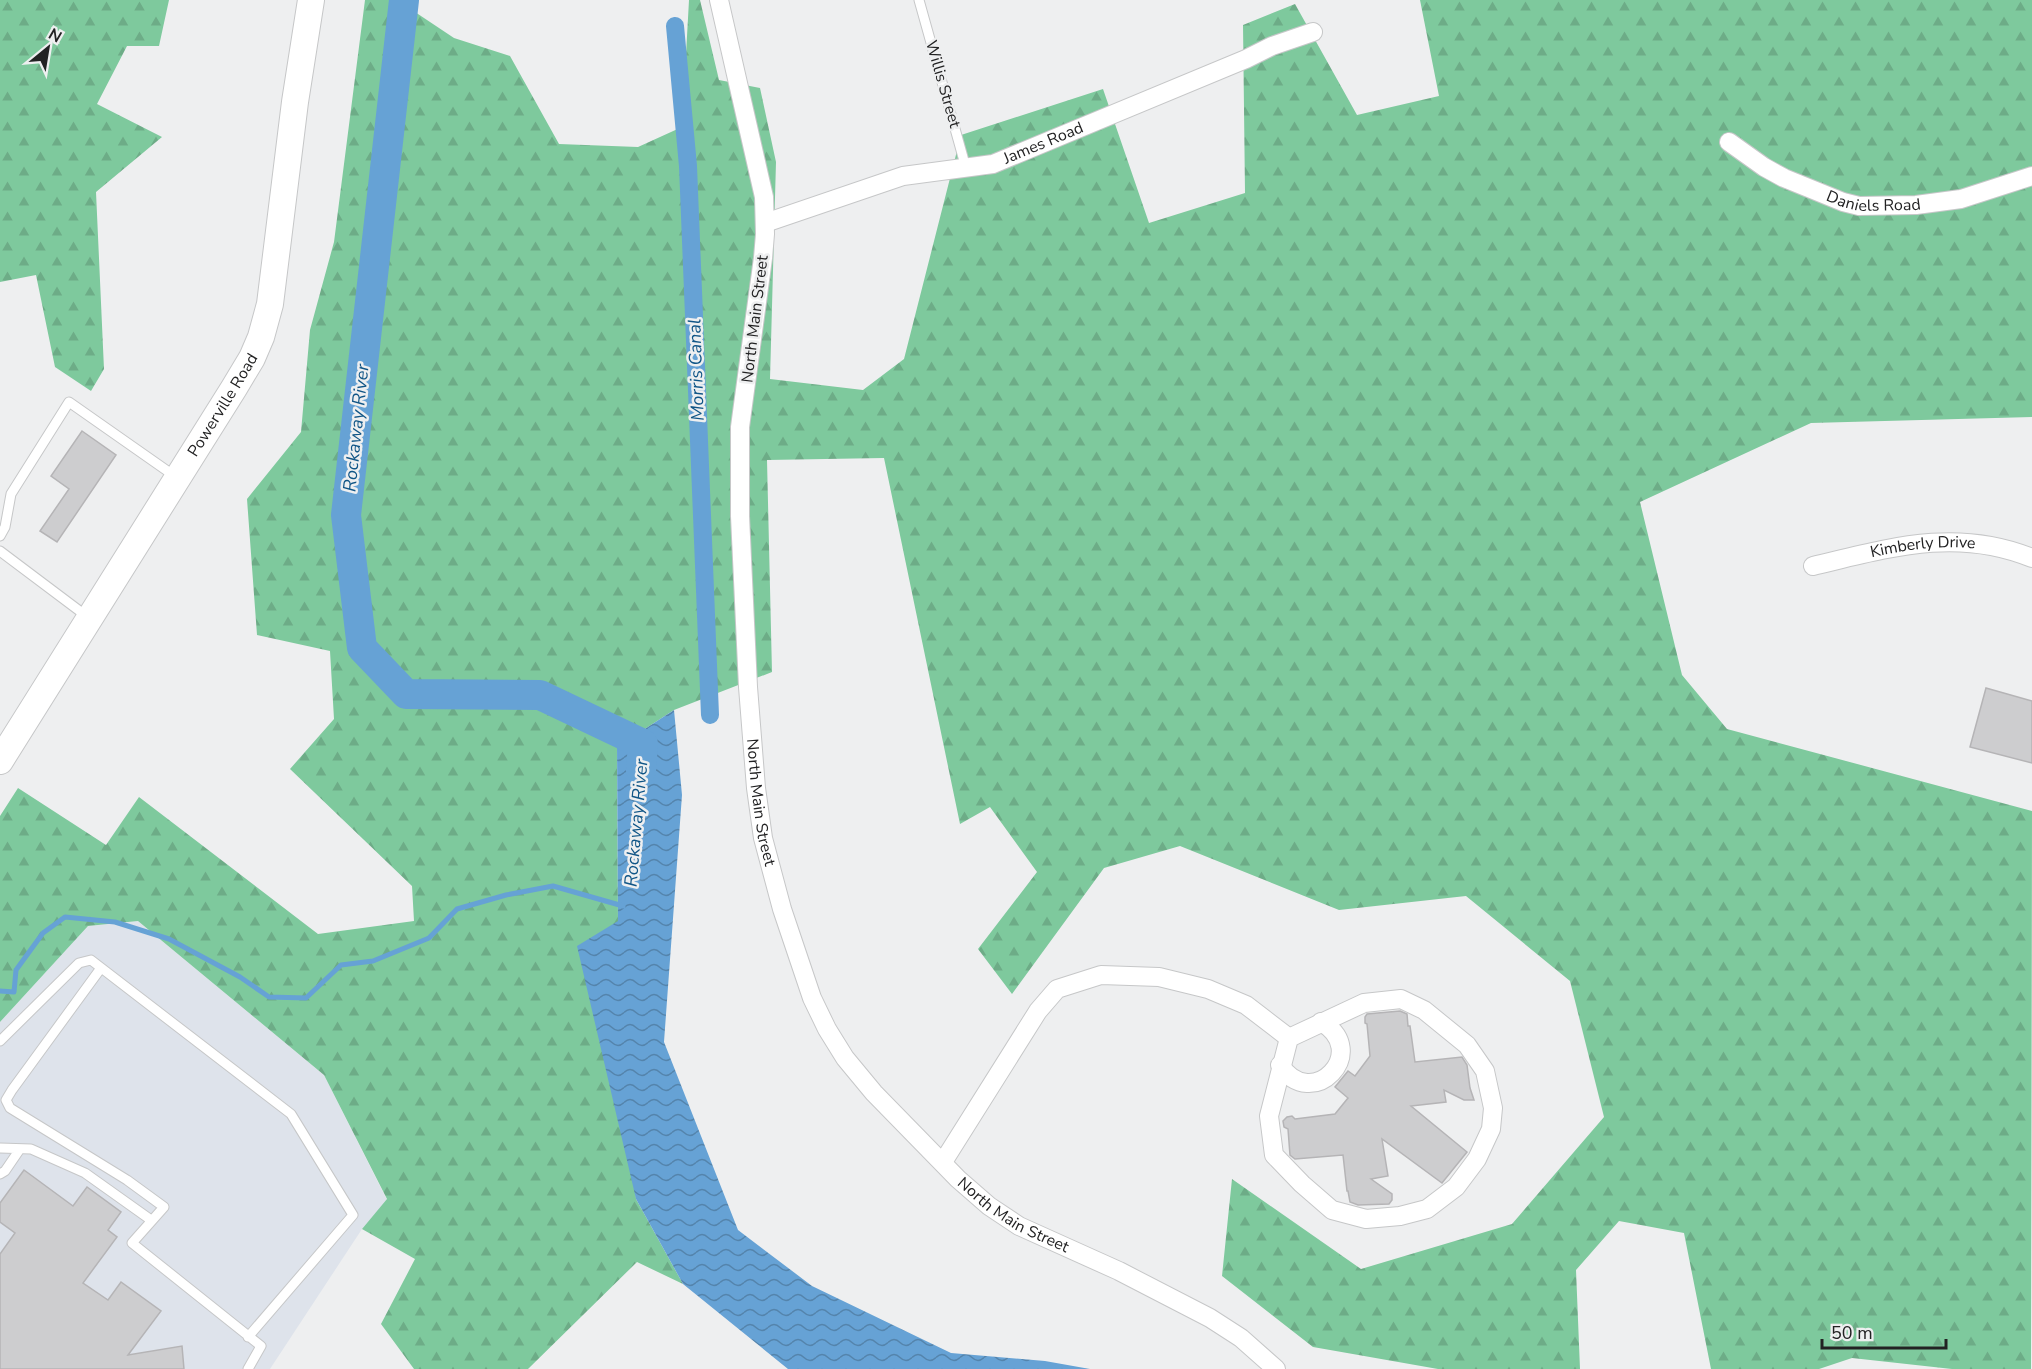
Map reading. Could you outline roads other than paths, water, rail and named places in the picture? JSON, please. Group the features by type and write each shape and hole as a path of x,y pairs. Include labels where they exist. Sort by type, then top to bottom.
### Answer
{"main road":[{"name":"Powerville Road","path":"0,761 252,358 261,337 270,304 295,102 311,0"}],"street":[{"name":"North Main Street","path":"719,0 764,197 765,224 759,293 740,427 740,516 748,687 756,788 763,838 812,998 845,1058 874,1094 958,1179 989,1206 1019,1226 1119,1271 1210,1317 1241,1338 1276,1369"},
{"name":"James Road","path":"765,224 903,176 993,164 1246,59 1272,46 1313,32"},
{"name":"Daniels Road","path":"1729,142 1784,178 1858,206 1916,205 1961,198 2032,176"},
{"name":"Kimberly Drive","path":"1813,566 1901,546 1935,541 1992,545 2032,558"},
{"path":"943,1162 1038,1011 1057,989 1101,975 1159,977 1208,989 1246,1005 1289,1038"},
{"path":"1401,999 1424,1010 1467,1045 1485,1071 1493,1108 1491,1130 1477,1159 1456,1187 1427,1209 1400,1216 1366,1219 1332,1210 1274,1155 1269,1116 1280,1065 1289,1038 1321,1022 1364,1003 1401,999"},
{"path":"1280,1065 1291,1077 1306,1083 1322,1081 1334,1071 1341,1056 1338,1040 1335,1032 1321,1022"}],"lane":[{"name":"Willis Street","path":"919,0 966,168"},
{"path":"0,536 5,527 11,494 69,402 178,478"},
{"path":"0,551 90,619"},
{"path":"0,1041 79,963 91,960 291,1114 353,1215 249,1337"},
{"path":"100,968 6,1100 10,1108 127,1180 164,1207 132,1243 261,1346 248,1369"},
{"path":"0,1148 31,1149 85,1173 151,1220"},
{"path":"0,1174 5,1171 21,1149"}],"water":[{"path":"674,710 682,795 664,1042 738,1230 812,1286 951,1353 1045,1361 1090,1369 788,1369 683,1284 636,1199 577,946 618,921 617,747"}],"waterway":[{"name":"Rockaway River","path":"404,0 346,515 362,648 406,694 540,695 643,744 641,770"},
{"name":"Morris Canal","path":"675,26 688,166 710,715"},
{"path":"0,991 14,992 16,970 43,933 65,917 115,922 169,939 240,977 269,997 306,998 341,965 373,961 429,938 457,909 506,895 553,886 623,906"}]}
